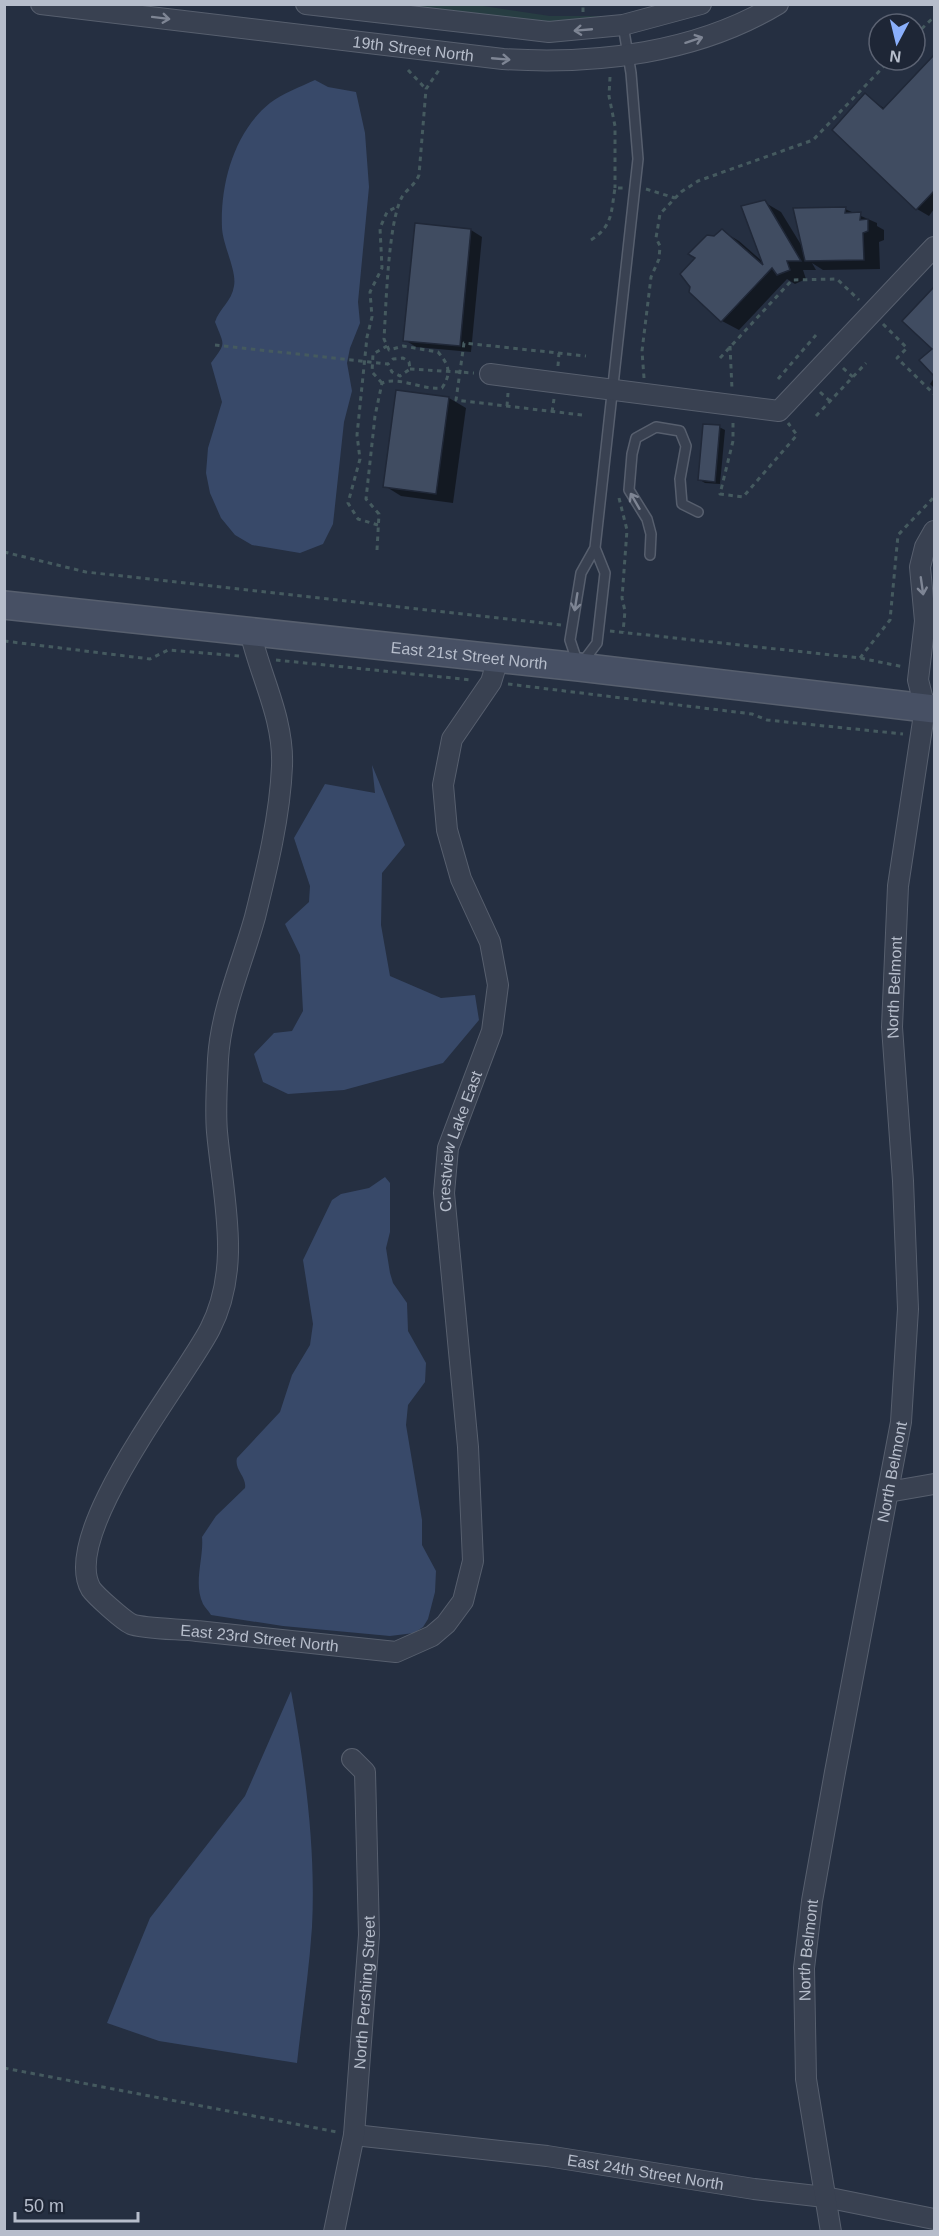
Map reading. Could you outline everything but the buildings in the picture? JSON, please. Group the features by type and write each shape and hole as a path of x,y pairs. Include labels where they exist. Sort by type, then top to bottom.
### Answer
{"main road":[{"name":"East 21st Street North","path":"4,605 931,705"}],"street":[{"name":"19th Street North","path":"306,4 525,31 570,32 623,25 701,4"},
{"name":"19th Street North","path":"49,5 503,59 583,60 628,54 697,39 778,4"},
{"path":"490,374 779,411 934,247"},
{"name":"North Belmont","path":"831,2232 806,2079 804,1968 812,1901 829,1804 901,1422 908,1309 903,1172 892,1027 898,886 931,705 918,680 925,621 920,567 923,552 934,531"},
{"name":"East 23rd Street North","path":"250,631 256,658 275,712 282,765 273,829 255,917 234,979 218,1055 217,1128 229,1246 225,1288 210,1328 134,1446 107,1497 86,1560 86,1577 94,1593 132,1624 396,1652 432,1636"},
{"name":"Crestview Lake East","path":"432,1636 446,1624 463,1601 473,1561 468,1447 444,1193 448,1148 492,1031 498,985 490,942 461,879 447,830 443,785 452,739 491,682 498,658"},
{"path":"888,1492 934,1484"},
{"name":"North Pershing Street","path":"334,2232 354,2135 369,1935 365,1772 352,1760"},
{"name":"East 24th Street North","path":"354,2135 547,2156 825,2198 934,2219"}],"lane":[{"path":"579,667 570,640 581,573 595,548 638,159 623,25"},
{"path":"650,555 651,534 648,519 629,490 632,454 636,438 656,427 680,430 686,446 680,479 682,504 698,512"},
{"path":"579,667 597,643 604,573 595,548"}],"path":[{"path":"408,70 426,89"},
{"path":"382,383 390,380 428,389 442,388 449,377 448,364 438,352 403,346 389,350 384,339 394,231 402,196 415,185 419,175 426,89 439,70"},
{"path":"645,394 642,351 651,277 659,259 660,246 657,238 660,214 681,192 698,181 813,140 878,72"},
{"path":"610,77 609,96 615,126 615,188"},
{"path":"378,525 358,519 351,512 348,503 360,459 357,435 367,337 372,317 370,292 382,268 380,228 387,212 400,205"},
{"path":"720,358 792,280 837,279 907,348 897,358 934,394"},
{"path":"778,379 816,335"},
{"path":"582,415 456,400 464,343 586,356"},
{"path":"215,345 388,364"},
{"path":"382,383 372,372 374,354 387,346"},
{"path":"730,346 734,441 720,494 743,497 797,435 779,411"},
{"path":"388,364 393,359 404,358 409,362 410,369"},
{"path":"816,416 866,363"},
{"path":"388,364 392,372 400,376 410,369 490,374"},
{"path":"376,550 379,514 366,499 375,416 382,383"},
{"path":"620,492 619,503 627,530 622,598 625,611 622,632"},
{"path":"860,658 890,620 898,535 934,497"},
{"path":"4,552 86,572 572,626"},
{"path":"598,629 860,658 906,667 919,666"},
{"path":"4,2068 354,2135"}],"green space":[{"path":"389,4 483,6 550,16 603,16 584,21 530,22 467,16"}],"water":[{"path":"315,80 328,87 356,92 365,133 369,187 358,302 360,323 347,363 352,391 344,422 333,524 323,544 300,553 252,545 235,535 221,518 210,493 206,473 208,448 222,402 211,363 222,344 215,322 231,296 234,286 234,273 222,228 227,177 238,144 258,115 280,96"},
{"path":"372,765 405,845 382,873 381,925 390,976 441,998 475,995 479,1020 443,1063 344,1090 288,1094 263,1082 254,1054 274,1033 292,1031 303,1011 300,955 285,924 309,902 310,886 294,838 325,784 375,793"},
{"path":"385,1177 390,1183 390,1232 386,1248 390,1273 393,1283 407,1303 408,1331 426,1363 425,1382 408,1405 406,1425 422,1520 422,1545 436,1571 435,1592 428,1619 423,1627 414,1633 390,1636 283,1626 211,1615 203,1604 199,1588 202,1537 216,1516 245,1488 237,1466 237,1458 280,1412 292,1375 310,1345 313,1324 303,1260 332,1200 341,1194 369,1188"},
{"path":"291,1691 305,1779 311,1838 313,1897 311,1944 297,2063 159,2041 107,2023 150,1918 245,1796"}]}
